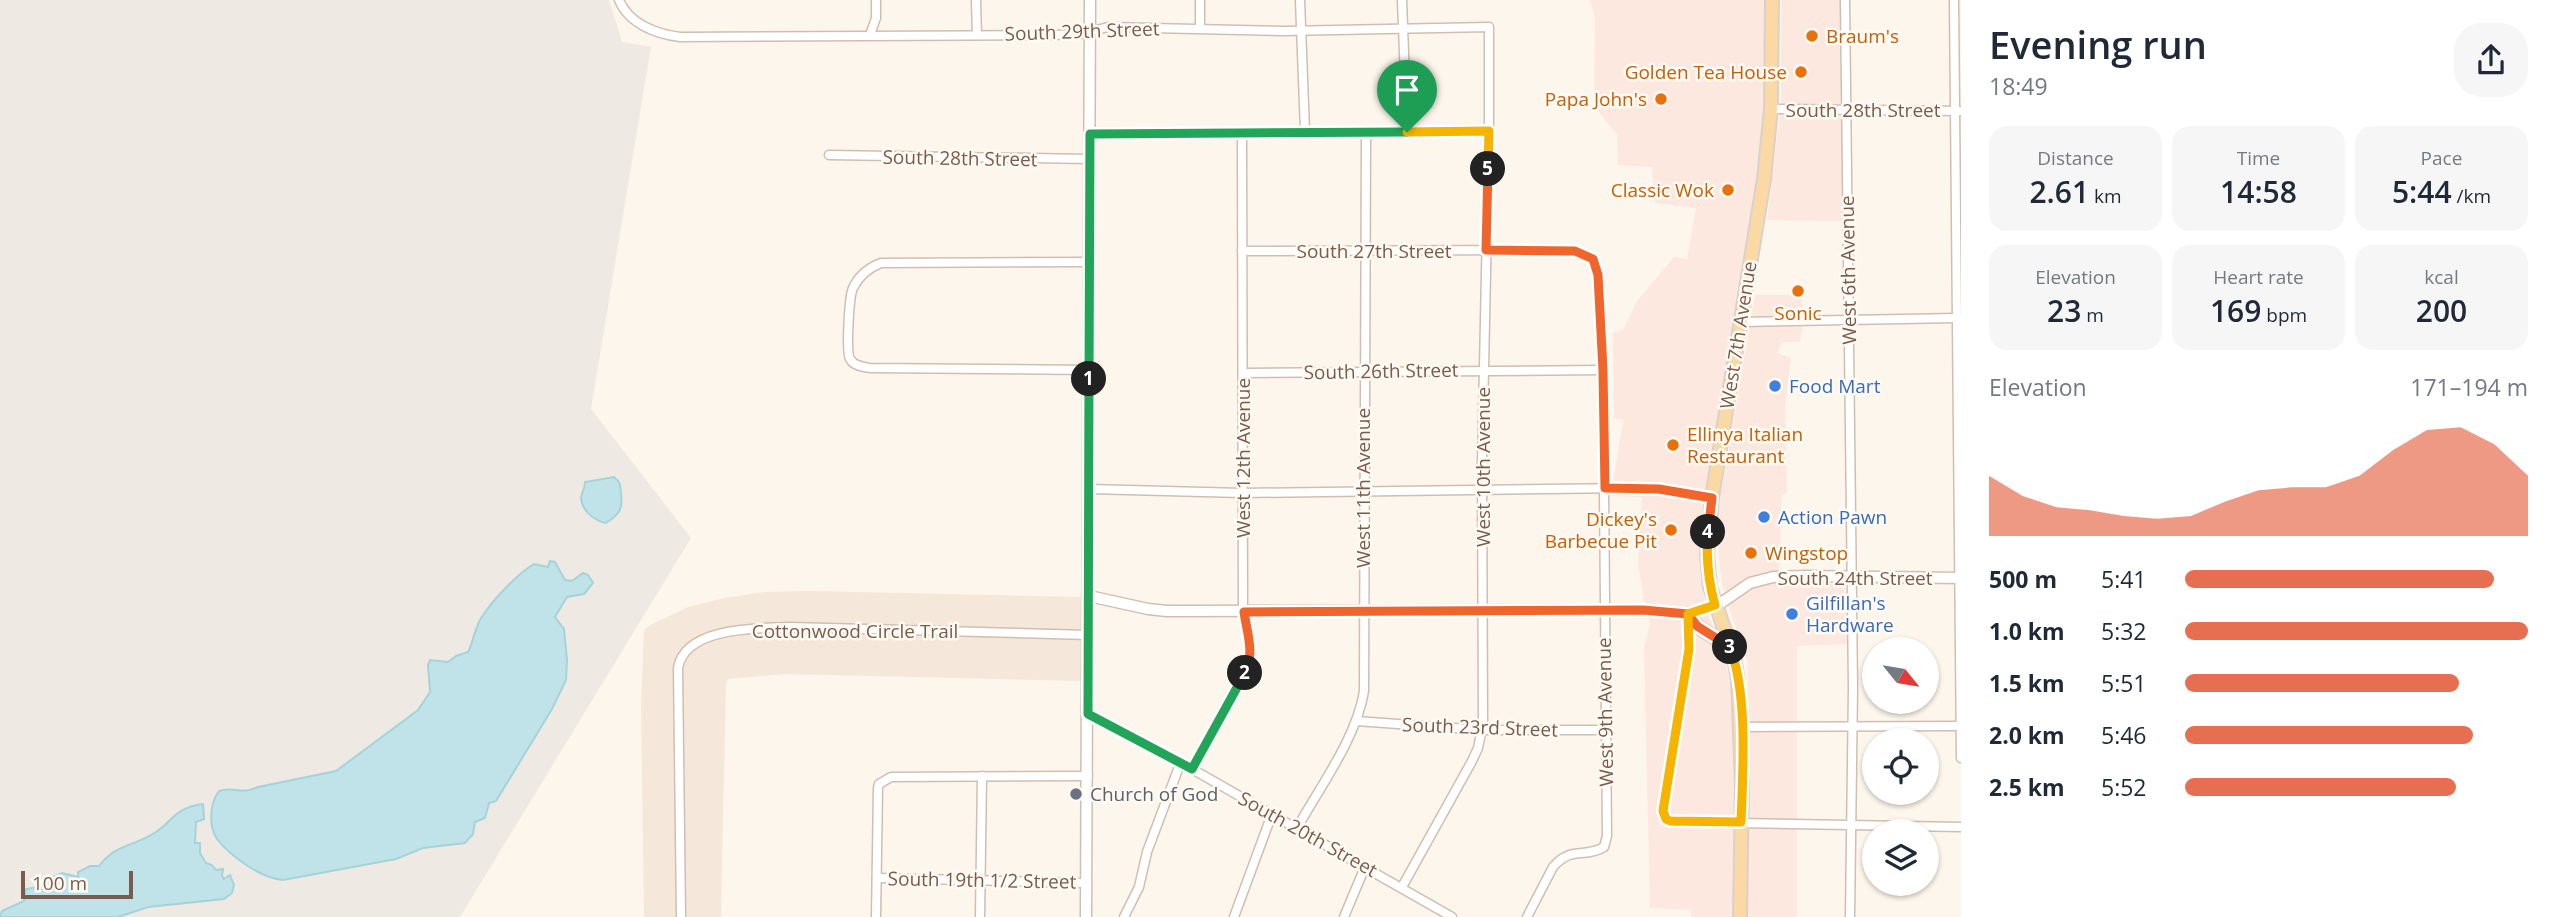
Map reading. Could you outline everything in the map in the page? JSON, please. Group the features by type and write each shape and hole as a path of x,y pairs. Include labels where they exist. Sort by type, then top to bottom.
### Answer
{"main road":[{"name":"West 7th Avenue","path":"1740,917 1741,727 1738,680 1710,587 1707,554 1712,498 1764,179 1771,109 1772,0"},
{"path":"1688,614 1697,626 1729,647"}],"street":[{"name":"South 29th Street","path":"619,0 633,20 651,30 674,36 1051,35 1108,27 1300,31 1489,27"},
{"path":"870,35 876,18 876,0"},
{"path":"976,0 977,35"},
{"path":"1086,917 1090,0"},
{"path":"1200,0 1200,28"},
{"path":"1300,0 1305,131"},
{"path":"1402,0 1407,132"},
{"name":"West 6th Avenue","path":"1844,0 1853,727 1850,917"},
{"path":"1954,0 1958,111 1961,758"},
{"name":"West 10th Avenue","path":"1402,887 1472,761 1482,730 1482,489 1489,27"},
{"name":"South 28th Street","path":"1771,109 1958,111"},
{"path":"1090,134 1489,131"},
{"name":"West 12th Avenue","path":"1192,769 1250,664 1251,652 1244,612 1242,132"},
{"name":"West 11th Avenue","path":"1297,828 1356,721 1364,691 1363,372 1366,132"},
{"name":"South 28th Street","path":"829,155 1090,159"},
{"name":"South 27th Street","path":"1242,251 1575,251 1589,256"},
{"name":"West 9th Avenue","path":"1527,917 1559,860 1572,853 1599,850 1606,842 1603,370 1598,275 1593,259 1589,256"},
{"path":"1089,370 870,368 850,360 851,294 860,276 869,268 891,261 1090,262"},
{"path":"1740,322 1957,318"},
{"name":"South 26th Street","path":"1243,373 1603,370"},
{"path":"1089,489 1242,493 1605,488 1659,489 1712,498"},
{"name":"South 24th Street","path":"1089,596 1148,609 1244,612 1643,610 1688,614 1715,605 1750,583 1762,579 1805,576 1960,578"},
{"path":"1688,614 1689,649 1663,811 1666,819 1679,822 1961,827"},
{"name":"Cottonwood Circle Trail","path":"681,917 678,668 682,653 691,645 703,638 722,634 790,626 1088,635"},
{"name":"South 20th Street","path":"1088,714 1192,769 1452,917"},
{"name":"South 23rd Street","path":"1356,721 1482,730 1604,730"},
{"path":"1741,727 1961,726"},
{"path":"1124,917 1139,887 1147,852 1180,764"},
{"path":"980,917 982,776"},
{"path":"876,917 878,788 884,780 891,777 1088,776"},
{"path":"1234,917 1272,814"},
{"path":"1344,917 1365,867"},
{"name":"South 19th 1/2 Street","path":"877,878 1086,883"}],"shaded area":[{"path":"0,0 609,0 622,42 651,47 591,409 691,538 460,917 0,917"},
{"path":"1590,0 1768,0 1766,98 1756,189 1699,539 1705,605 1686,610 1645,606 1638,565 1642,497 1611,496 1623,420 1614,418 1613,333 1623,330 1637,301 1674,257 1687,259 1696,208 1655,203 1652,167 1618,165 1617,135 1594,106 1595,18"},
{"path":"1781,0 1842,0 1842,104 1781,105"},
{"path":"1780,113 1842,115 1844,221 1767,220"},
{"path":"1755,295 1801,295 1803,325 1800,342 1782,342 1777,353 1791,358 1785,407 1787,494 1782,494 1779,571 1768,571 1751,577 1725,592 1722,585 1717,518"},
{"path":"1777,581 1844,582 1847,644 1797,646 1797,917 1747,917 1750,738 1747,660 1728,605 1753,585"},
{"path":"764,592 1082,597 1083,681 785,674 728,679 721,917 644,917 641,706 644,630 688,607 724,598"},
{"path":"1647,613 1687,618 1708,614 1720,643 1729,676 1735,720 1734,917 1691,917 1691,910 1650,908 1644,648 1650,624"}],"water":[{"path":"614,477 620,486 621,507 606,523 587,512 581,497 585,482"},
{"path":"550,561 555,562 565,580 572,581 583,573 588,575 593,583 584,594 567,597 555,617 564,629 566,680 552,709 496,801 489,803 485,818 475,822 473,834 465,843 423,848 396,859 283,880 247,866 217,839 211,814 219,791 247,790 336,771 418,710 430,692 430,660 448,662 468,652 480,619 499,594 534,564 548,567"},
{"path":"203,804 204,819 196,822 195,843 200,843 200,853 206,863 216,870 223,869 224,879 230,875 234,885 232,893 224,899 148,907 118,917 0,917 2,911 24,901 26,889 42,889 50,878 62,873 78,877 78,872 90,866 99,866 111,854 158,830 179,812"}],"place":[{"name":"Braum's","path":"1812,36"},
{"name":"Golden Tea House","path":"1801,72"},
{"name":"Papa John's","path":"1661,99"},
{"name":"Classic Wok","path":"1728,190"},
{"name":"Sonic","path":"1798,291"},
{"name":"Food Mart","path":"1775,386"},
{"name":"Ellinya Italian Restaurant","path":"1673,445"},
{"name":"Action Pawn","path":"1764,517"},
{"name":"Dickey's Barbecue Pit","path":"1671,530"},
{"name":"Wingstop","path":"1751,553"},
{"name":"Gilfillan's Hardware","path":"1792,614"},
{"name":"Church of God","path":"1076,794"}],"route":[{"path":"1407,132 1090,134 1088,714 1192,769 1250,664 1251,652 1244,612 1643,610 1688,614 1697,626 1729,647 1734,658 1741,727 1741,822 1670,821 1666,819 1663,811 1689,649 1688,614 1715,605 1710,587 1707,554 1712,498 1659,489 1605,488 1603,370 1598,275 1593,259 1575,251 1486,250 1489,131 1407,132"}]}
